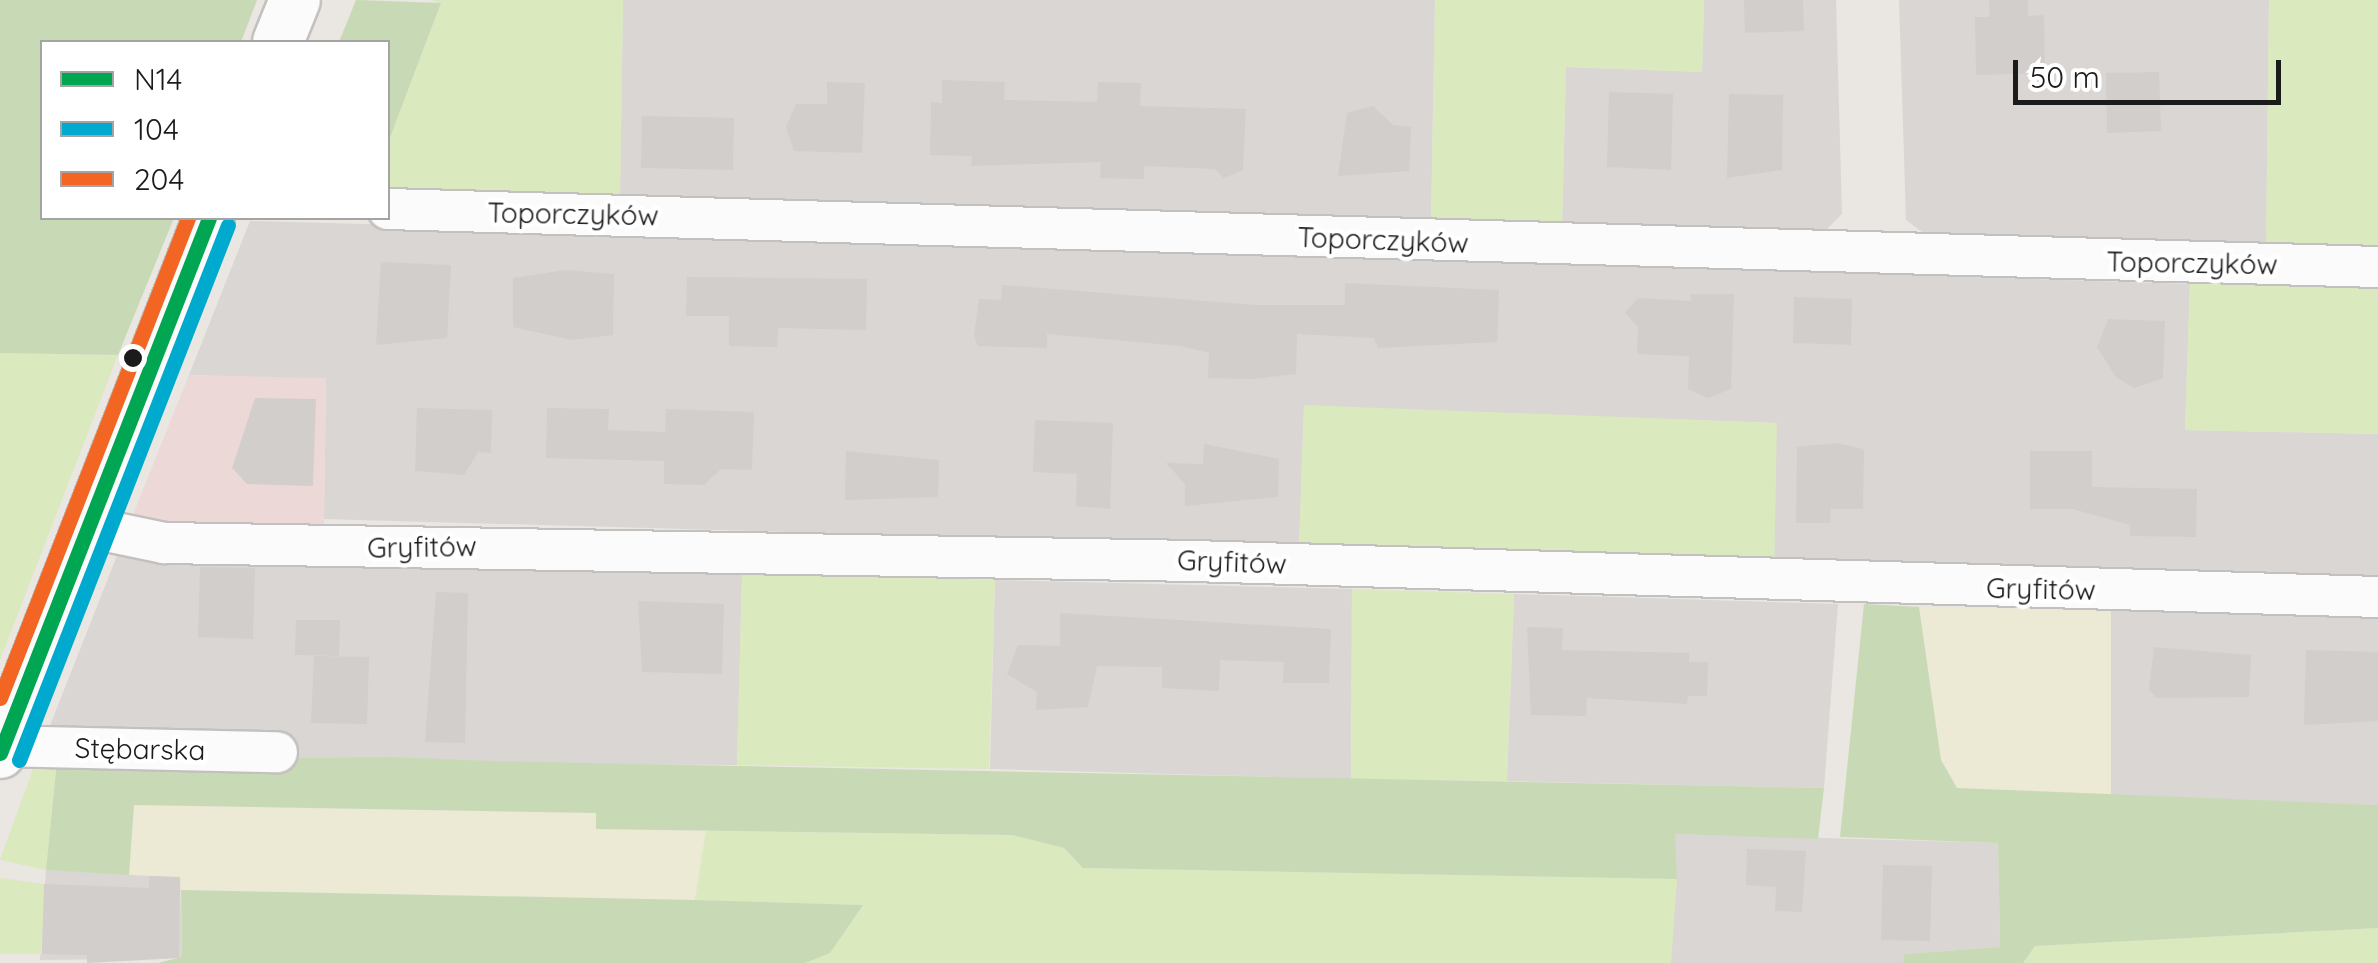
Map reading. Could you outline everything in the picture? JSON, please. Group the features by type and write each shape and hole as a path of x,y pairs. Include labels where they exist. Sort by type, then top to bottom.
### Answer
{"street":[{"path":"279,40 295,0"},
{"name":"Toporczyków","path":"390,209 2378,267"},
{"path":"1,749 208,220"},
{"name":"Gryfitów","path":"88,527 164,544 1133,560 2378,596"},
{"name":"Stębarska","path":"1,749 276,752"}],"shaded area":[{"path":"623,0 1435,0 1431,224 620,199"},
{"path":"1704,0 1836,0 1842,214 1820,236 1562,228 1566,67 1702,72"},
{"path":"1899,0 2269,0 2266,246 1930,238 1906,220"},
{"path":"250,221 1972,268 1973,277 2190,284 2185,430 2378,434 2378,578 1774,571 1776,423 1304,406 1299,546 324,519 326,379 189,375"},
{"path":"189,375 326,378 324,537 160,532 132,517"},
{"path":"118,553 742,574 737,765 36,761"},
{"path":"995,580 1352,589 1351,779 990,769"},
{"path":"1514,594 1838,604 1824,788 1507,781"},
{"path":"1919,607 2111,610 2111,796 1957,788 1941,760"},
{"path":"2111,610 2378,615 2378,805 2111,796"},
{"path":"134,805 597,813 596,829 706,831 695,900 181,890 180,877 129,875"},
{"path":"1675,834 1998,843 2000,947 1904,954 1903,963 1671,963"},
{"path":"46,870 180,877 182,958 40,960"}],"green space":[{"path":"0,0 257,0 242,40 40,40 40,220 173,220 118,355 0,353"},
{"path":"356,0 441,3 390,138 390,40 340,40"},
{"path":"432,0 623,0 620,199 390,195 390,138 441,4"},
{"path":"1435,0 1704,0 1702,72 1566,67 1562,228 1431,224"},
{"path":"2269,0 2378,0 2378,248 2266,246"},
{"path":"2190,275 2378,278 2378,434 2185,430"},
{"path":"0,353 118,355 0,660"},
{"path":"1304,405 1777,423 1774,571 1299,546"},
{"path":"742,574 995,580 989,769 737,765"},
{"path":"1352,589 1514,594 1507,781 1351,779"},
{"path":"1864,604 1919,607 1941,760 1957,788 2378,805 2378,928 2035,946 2023,963 1903,963 1904,954 2000,947 1998,843 1840,837"},
{"path":"391,757 1824,788 1818,839 1675,834 1677,879 1083,868 1064,848 1012,835 596,829 596,813 134,805 129,875 46,870 57,761"},
{"path":"36,761 57,761 46,870 0,860"},
{"path":"706,831 1012,835 1064,848 1084,868 1677,879 1671,963 805,963 830,953 863,905 695,900"},
{"path":"0,878 44,884 42,954 0,954"},
{"path":"181,890 863,905 830,953 805,963 158,963 182,957"},
{"path":"2378,928 2378,963 2023,963 2035,946"}],"building":[{"path":"1744,0 1803,0 1804,31 1745,33"},
{"path":"1989,0 2028,0 2028,16 2044,15 2045,73 1976,75 1975,17 1990,17"},
{"path":"2159,72 2161,131 2107,133 2106,73"},
{"path":"942,80 1005,82 1004,100 1097,102 1098,82 1141,83 1140,106 1246,109 1243,170 1224,178 1215,169 1144,166 1144,179 1100,178 1101,162 971,166 972,156 930,155 931,102 942,103"},
{"path":"827,82 865,83 862,153 794,151 786,127 796,104 827,104"},
{"path":"1609,92 1673,94 1671,170 1607,167"},
{"path":"1729,94 1783,95 1782,170 1727,178"},
{"path":"1373,106 1393,125 1411,127 1409,171 1338,176 1347,113"},
{"path":"642,116 734,118 733,170 641,168"},
{"path":"381,262 451,265 447,338 376,345"},
{"path":"566,270 614,274 613,335 572,340 513,327 513,278"},
{"path":"687,277 867,279 866,330 778,328 777,347 729,346 729,316 686,316"},
{"path":"1345,283 1499,290 1497,342 1378,348 1374,338 1297,334 1296,374 1253,379 1208,378 1209,353 1181,346 1047,334 1047,348 978,346 974,336 979,299 1001,300 1002,285 1255,305 1345,305"},
{"path":"1691,294 1734,294 1731,389 1708,398 1688,389 1689,356 1637,354 1638,327 1625,313 1638,298 1691,301"},
{"path":"1794,297 1852,299 1851,345 1793,343"},
{"path":"2108,319 2165,321 2163,378 2134,388 2115,376 2097,347"},
{"path":"255,398 316,399 313,486 247,484 232,468"},
{"path":"417,408 492,410 491,453 478,452 464,475 415,471"},
{"path":"547,408 609,409 608,430 665,432 666,409 754,412 752,470 721,469 704,485 664,484 664,461 546,458"},
{"path":"1035,420 1113,423 1110,509 1076,506 1077,474 1033,472"},
{"path":"1836,443 1864,449 1863,509 1831,509 1830,523 1796,523 1797,447"},
{"path":"1204,444 1279,459 1278,497 1185,506 1185,484 1166,463 1203,464"},
{"path":"846,451 939,460 938,497 845,500"},
{"path":"2030,451 2092,451 2092,487 2197,489 2196,537 2130,536 2130,525 2073,509 2030,509"},
{"path":"200,567 255,568 253,639 198,637"},
{"path":"436,592 468,593 465,743 425,742"},
{"path":"638,601 724,604 722,674 642,672"},
{"path":"1060,613 1331,629 1329,683 1283,683 1284,662 1220,660 1219,691 1162,688 1162,667 1097,666 1088,707 1036,710 1037,692 1007,674 1018,645 1060,646"},
{"path":"296,620 340,620 339,656 295,655"},
{"path":"1527,627 1563,628 1562,650 1689,653 1689,662 1708,662 1707,696 1688,696 1687,704 1587,698 1586,716 1531,715"},
{"path":"2154,647 2251,655 2249,697 2156,698 2149,689"},
{"path":"2306,650 2378,652 2378,721 2304,725"},
{"path":"314,656 369,657 367,724 311,723"},
{"path":"1747,849 1806,851 1802,912 1775,911 1776,887 1746,885"},
{"path":"1883,865 1932,866 1930,941 1881,940"},
{"path":"149,876 180,877 179,958 87,963 87,955 42,954 44,884 149,888"}],"transit line":[{"name":"204","path":"0,698 187,220"},
{"name":"N14","path":"0,753 208,220"},
{"name":"104","path":"19,760 228,225"}]}
